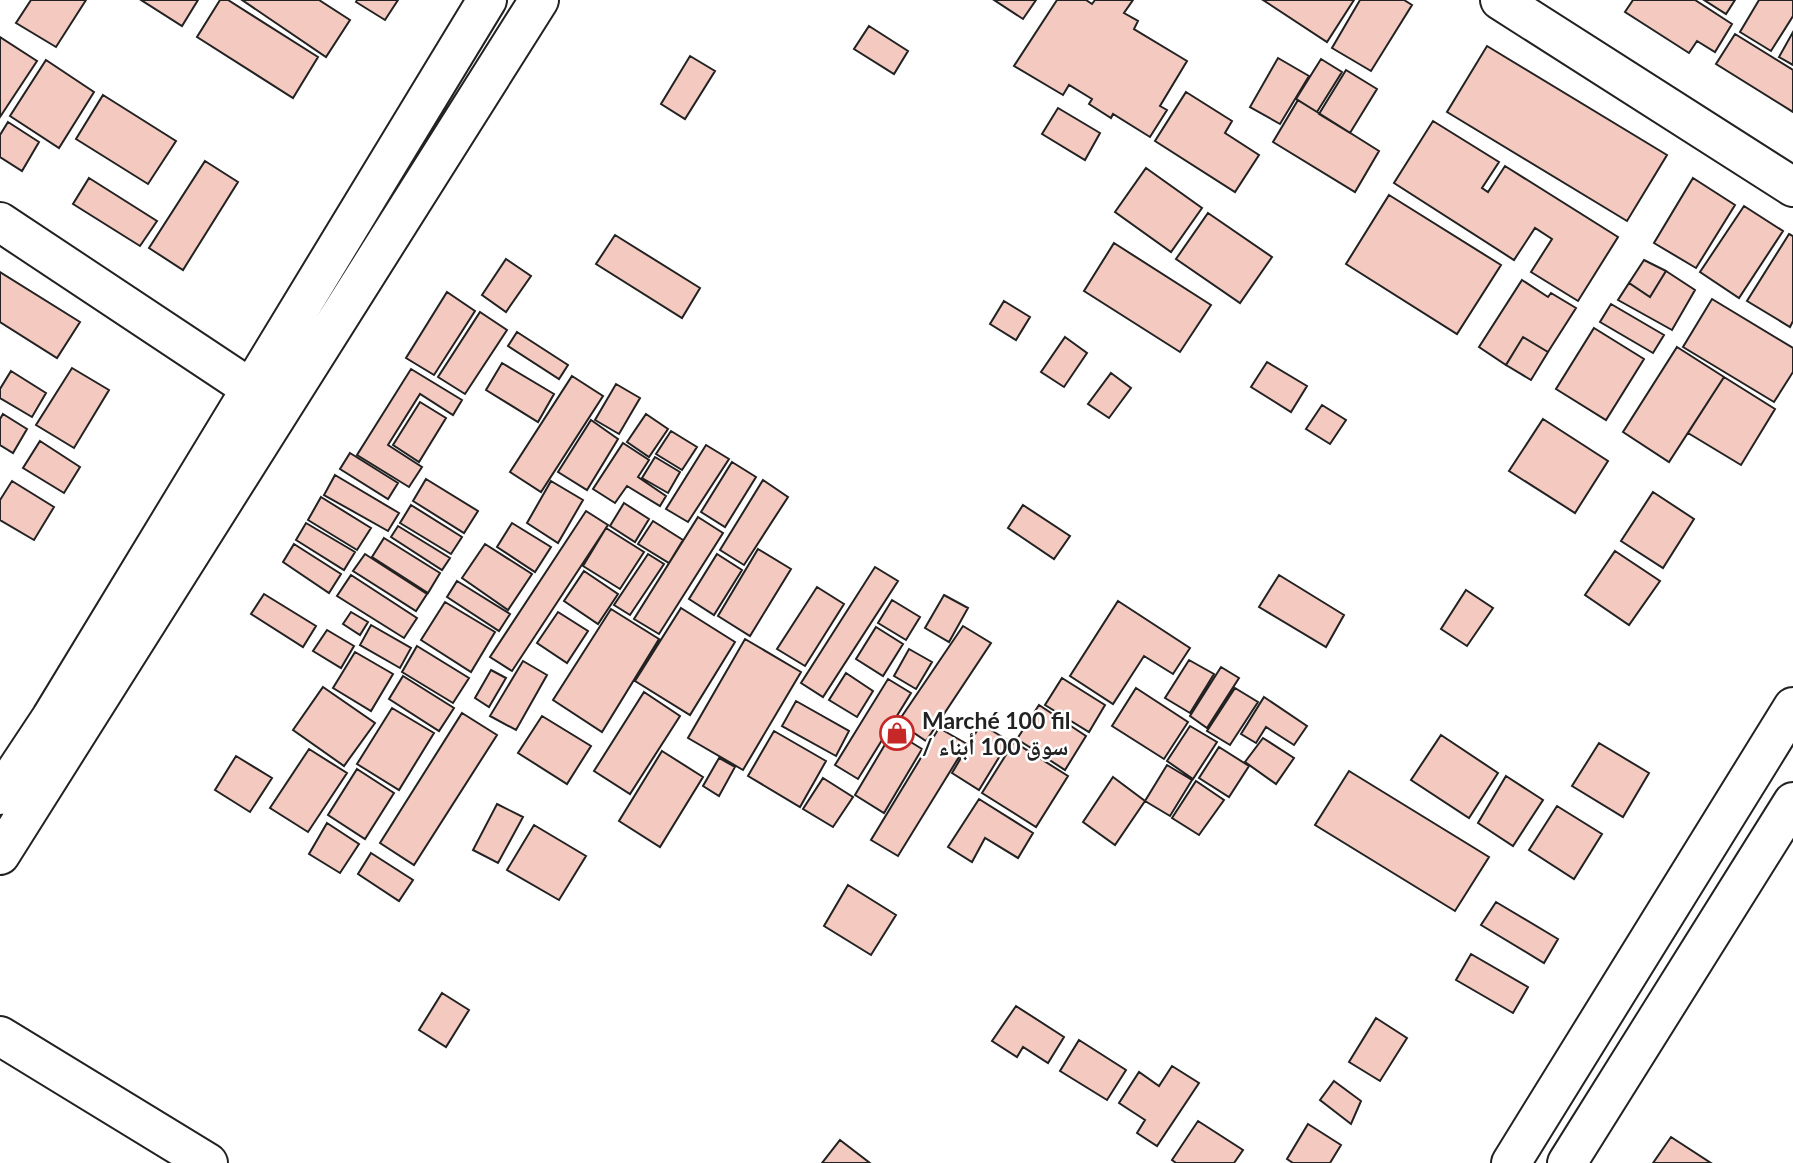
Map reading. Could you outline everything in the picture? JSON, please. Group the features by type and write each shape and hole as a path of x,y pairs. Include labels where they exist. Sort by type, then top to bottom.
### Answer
{"main road":[{"path":"0,855 267,399 487,0"},
{"path":"0,795 539,0"},
{"path":"1500,0 1793,187"},
{"path":"0,222 267,399"},
{"path":"1511,1163 1793,707"},
{"path":"1567,1163 1793,802"},
{"path":"0,1036 208,1163"}],"building":[{"path":"31,0 86,0 56,47 16,23"},
{"path":"141,0 198,0 182,26"},
{"path":"220,0 228,0 318,57 293,98 197,37"},
{"path":"242,0 319,0 350,20 326,57"},
{"path":"398,0 385,20 356,2"},
{"path":"994,0 1036,0 1023,19"},
{"path":"1057,0 1086,0 1092,4 1095,0 1133,0 1124,13 1138,21 1134,29 1187,61 1160,106 1167,110 1150,137 1113,114 1111,118 1089,104 1092,99 1069,85 1063,95 1014,66"},
{"path":"1263,0 1354,0 1327,42"},
{"path":"1360,0 1404,0 1412,5 1371,71 1332,48"},
{"path":"1633,0 1695,0 1732,24 1715,52 1697,41 1689,53 1625,12"},
{"path":"1704,0 1735,0 1726,14"},
{"path":"1759,0 1793,0 1793,16 1771,51 1740,32"},
{"path":"869,26 908,51 894,74 854,49"},
{"path":"1793,32 1793,65 1779,57"},
{"path":"1735,34 1793,70 1793,112 1716,64"},
{"path":"0,37 37,61 0,117"},
{"path":"1487,46 1667,155 1627,221 1447,112"},
{"path":"690,56 715,71 685,119 661,104"},
{"path":"1278,58 1309,76 1280,124 1250,107"},
{"path":"1321,59 1342,72 1317,112 1296,99"},
{"path":"46,60 94,92 59,148 10,116"},
{"path":"1346,70 1377,89 1350,133 1319,114"},
{"path":"1186,92 1232,121 1225,133 1259,155 1235,192 1155,141"},
{"path":"103,95 176,141 148,184 76,139"},
{"path":"1298,100 1379,151 1355,192 1273,142"},
{"path":"1058,108 1100,133 1085,160 1042,134"},
{"path":"1433,121 1499,162 1482,188 1488,192 1505,166 1618,237 1578,301 1531,272 1552,239 1535,228 1514,260 1394,183"},
{"path":"8,122 39,142 22,171 0,157 0,135"},
{"path":"205,161 238,182 183,270 149,248"},
{"path":"1146,168 1202,208 1171,252 1115,212"},
{"path":"89,178 157,221 140,246 73,204"},
{"path":"1693,178 1735,205 1696,268 1654,243"},
{"path":"1389,195 1501,265 1457,334 1346,264"},
{"path":"1744,206 1783,231 1739,298 1700,272"},
{"path":"1208,213 1272,257 1240,303 1176,259"},
{"path":"1789,234 1793,236 1793,321 1790,327 1747,301"},
{"path":"615,235 700,288 682,318 596,264"},
{"path":"1114,243 1211,305 1180,352 1084,291"},
{"path":"506,259 531,276 506,312 482,295"},
{"path":"1644,260 1666,271 1650,297 1629,283"},
{"path":"1666,271 1695,290 1672,330 1618,300 1629,283 1650,297"},
{"path":"0,272 80,322 57,358 0,322"},
{"path":"1522,280 1548,297 1551,293 1576,308 1548,352 1523,337 1506,365 1479,347"},
{"path":"447,292 475,311 434,375 406,358"},
{"path":"1712,299 1793,348 1793,372 1774,402 1683,347"},
{"path":"1004,301 1030,317 1016,340 990,324"},
{"path":"1611,304 1664,335 1653,353 1600,322"},
{"path":"480,312 507,330 465,394 438,377"},
{"path":"1594,328 1644,359 1606,420 1556,389"},
{"path":"517,332 568,365 559,379 508,346"},
{"path":"1065,337 1087,353 1064,387 1041,372"},
{"path":"1523,337 1548,352 1531,380 1506,365"},
{"path":"1677,347 1724,377 1669,462 1623,432"},
{"path":"1267,362 1307,386 1291,412 1251,387"},
{"path":"502,363 554,394 538,422 486,390"},
{"path":"72,368 109,390 74,448 36,425"},
{"path":"411,369 462,400 453,415 420,394 388,445 422,467 409,487 357,455"},
{"path":"11,371 46,393 32,417 0,398 0,389"},
{"path":"1111,373 1131,388 1109,418 1088,404"},
{"path":"572,376 603,396 541,492 510,472"},
{"path":"1724,377 1775,409 1741,465 1688,433"},
{"path":"616,384 640,398 619,434 595,420"},
{"path":"420,402 446,418 419,462 393,445"},
{"path":"1322,405 1346,420 1330,444 1306,429"},
{"path":"3,414 27,429 13,453 0,445 0,419"},
{"path":"646,414 668,429 649,457 627,442"},
{"path":"1543,419 1608,461 1575,513 1509,471"},
{"path":"591,420 618,439 587,490 558,472"},
{"path":"671,431 697,447 682,470 656,454"},
{"path":"40,441 80,467 64,493 23,468"},
{"path":"623,443 649,460 638,477 666,496 660,506 627,486 615,503 593,489"},
{"path":"706,445 729,459 688,522 666,509"},
{"path":"350,453 398,483 388,499 340,469"},
{"path":"655,457 680,472 668,493 642,478"},
{"path":"732,462 756,477 725,527 701,512"},
{"path":"335,475 399,513 388,531 324,495"},
{"path":"426,479 478,511 464,533 413,501"},
{"path":"763,480 788,497 744,565 720,550"},
{"path":"12,481 54,507 34,540 0,520 0,500"},
{"path":"551,481 583,500 558,543 527,523"},
{"path":"1653,492 1694,519 1663,568 1621,541"},
{"path":"321,497 371,528 357,550 308,520"},
{"path":"624,503 649,519 635,542 610,526"},
{"path":"411,505 462,537 451,554 400,523"},
{"path":"1023,505 1070,536 1054,559 1008,528"},
{"path":"586,511 608,525 512,671 490,657"},
{"path":"698,517 723,533 659,634 634,619"},
{"path":"653,521 683,540 669,563 638,544"},
{"path":"306,523 355,552 344,570 296,540"},
{"path":"512,523 551,547 535,572 497,547"},
{"path":"398,526 450,558 442,570 391,537"},
{"path":"606,528 644,552 620,589 583,566"},
{"path":"384,538 440,573 428,593 372,557"},
{"path":"294,544 341,574 329,593 283,562"},
{"path":"485,544 532,574 508,610 462,578"},
{"path":"758,549 791,569 750,636 718,616"},
{"path":"1615,551 1660,581 1629,625 1585,595"},
{"path":"365,554 427,594 416,611 353,571"},
{"path":"648,554 664,564 630,615 614,605"},
{"path":"717,554 742,570 714,615 689,599"},
{"path":"875,567 898,581 823,697 801,683"},
{"path":"584,571 618,594 598,624 564,601"},
{"path":"351,575 417,618 404,638 337,596"},
{"path":"1279,575 1344,615 1326,647 1259,607"},
{"path":"457,581 510,614 499,631 447,597"},
{"path":"817,587 844,604 805,666 777,649"},
{"path":"1466,590 1493,608 1467,646 1441,629"},
{"path":"264,594 316,626 303,647 251,614"},
{"path":"944,595 968,608 949,642 925,628"},
{"path":"892,600 920,617 906,640 878,623"},
{"path":"1118,601 1190,648 1173,674 1144,656 1113,704 1070,676"},
{"path":"445,602 495,632 471,672 421,640"},
{"path":"681,608 735,642 690,715 635,681"},
{"path":"611,609 659,639 602,732 553,700"},
{"path":"351,612 368,622 360,635 343,624"},
{"path":"558,612 588,631 567,663 537,643"},
{"path":"371,625 411,648 400,668 360,645"},
{"path":"963,626 991,643 926,741 898,722"},
{"path":"876,627 903,644 883,676 856,659"},
{"path":"327,630 354,646 341,668 313,651"},
{"path":"745,639 801,672 743,770 688,738"},
{"path":"417,646 469,678 453,703 402,672"},
{"path":"909,649 932,662 916,689 894,676"},
{"path":"355,652 393,674 371,711 333,688"},
{"path":"1189,660 1214,674 1190,713 1165,698"},
{"path":"523,661 547,675 516,730 490,716"},
{"path":"1221,667 1239,678 1207,728 1190,716"},
{"path":"491,670 506,678 489,707 475,698"},
{"path":"846,673 873,691 857,717 829,700"},
{"path":"403,676 454,708 439,731 389,699"},
{"path":"1062,678 1105,705 1089,732 1045,705"},
{"path":"888,679 911,693 858,779 835,765"},
{"path":"323,687 375,723 344,766 293,730"},
{"path":"1136,688 1188,722 1164,759 1112,726"},
{"path":"1235,688 1258,702 1230,745 1207,731"},
{"path":"644,692 680,716 630,794 594,771"},
{"path":"1264,697 1307,726 1294,745 1266,727 1256,743 1241,734"},
{"path":"796,701 849,731 836,756 782,726"},
{"path":"1039,705 1086,736 1065,770 1017,739"},
{"path":"392,708 434,733 399,790 357,764"},
{"path":"462,713 497,735 414,865 380,843"},
{"path":"542,716 591,746 567,784 518,753"},
{"path":"981,724 1009,741 979,790 952,773"},
{"path":"1190,726 1217,742 1193,779 1167,761"},
{"path":"939,728 967,744 898,856 871,840"},
{"path":"774,731 826,761 800,807 748,776"},
{"path":"893,731 922,749 884,813 855,795"},
{"path":"1441,735 1498,773 1469,818 1411,780"},
{"path":"1263,738 1294,758 1276,784 1245,762"},
{"path":"1014,742 1068,776 1036,827 982,793"},
{"path":"1599,743 1649,773 1623,817 1572,786"},
{"path":"1219,747 1249,766 1229,797 1199,778"},
{"path":"309,749 347,773 308,832 270,808"},
{"path":"662,751 703,777 660,847 619,821"},
{"path":"236,756 272,778 250,812 215,790"},
{"path":"719,758 735,767 719,796 703,786"},
{"path":"1167,765 1192,780 1170,816 1145,801"},
{"path":"357,769 394,793 365,839 328,815"},
{"path":"1349,771 1489,857 1455,911 1315,825"},
{"path":"1506,776 1543,800 1513,846 1478,823"},
{"path":"1113,777 1145,801 1115,845 1083,822"},
{"path":"823,778 853,797 833,827 803,809"},
{"path":"1196,781 1224,800 1199,835 1172,818"},
{"path":"979,799 1033,833 1018,858 985,838 972,862 948,847"},
{"path":"497,804 523,817 498,863 473,850"},
{"path":"1557,806 1602,834 1574,879 1529,850"},
{"path":"327,823 359,844 340,873 309,854"},
{"path":"534,825 586,856 559,900 507,870"},
{"path":"371,853 413,880 399,901 358,874"},
{"path":"848,885 896,915 871,955 824,926"},
{"path":"1496,902 1558,939 1544,963 1481,925"},
{"path":"1471,954 1528,987 1513,1013 1456,980"},
{"path":"442,993 469,1010 446,1047 419,1030"},
{"path":"1016,1006 1064,1037 1048,1063 1023,1047 1017,1057 992,1041"},
{"path":"1376,1018 1407,1038 1380,1081 1349,1062"},
{"path":"1079,1040 1126,1070 1107,1100 1060,1071"},
{"path":"1172,1066 1199,1083 1157,1146 1137,1133 1145,1120 1119,1103 1139,1072 1159,1086"},
{"path":"1334,1081 1361,1101 1351,1124 1320,1100"},
{"path":"1198,1121 1243,1150 1234,1163 1176,1163 1172,1160"},
{"path":"1308,1124 1341,1145 1330,1163 1293,1163 1287,1159"},
{"path":"1671,1137 1711,1163 1653,1163"},
{"path":"840,1140 870,1163 822,1163"}],"place":[{"name":"Marché 100 fil / سوق 100 أبناء","path":"897,733"}]}
